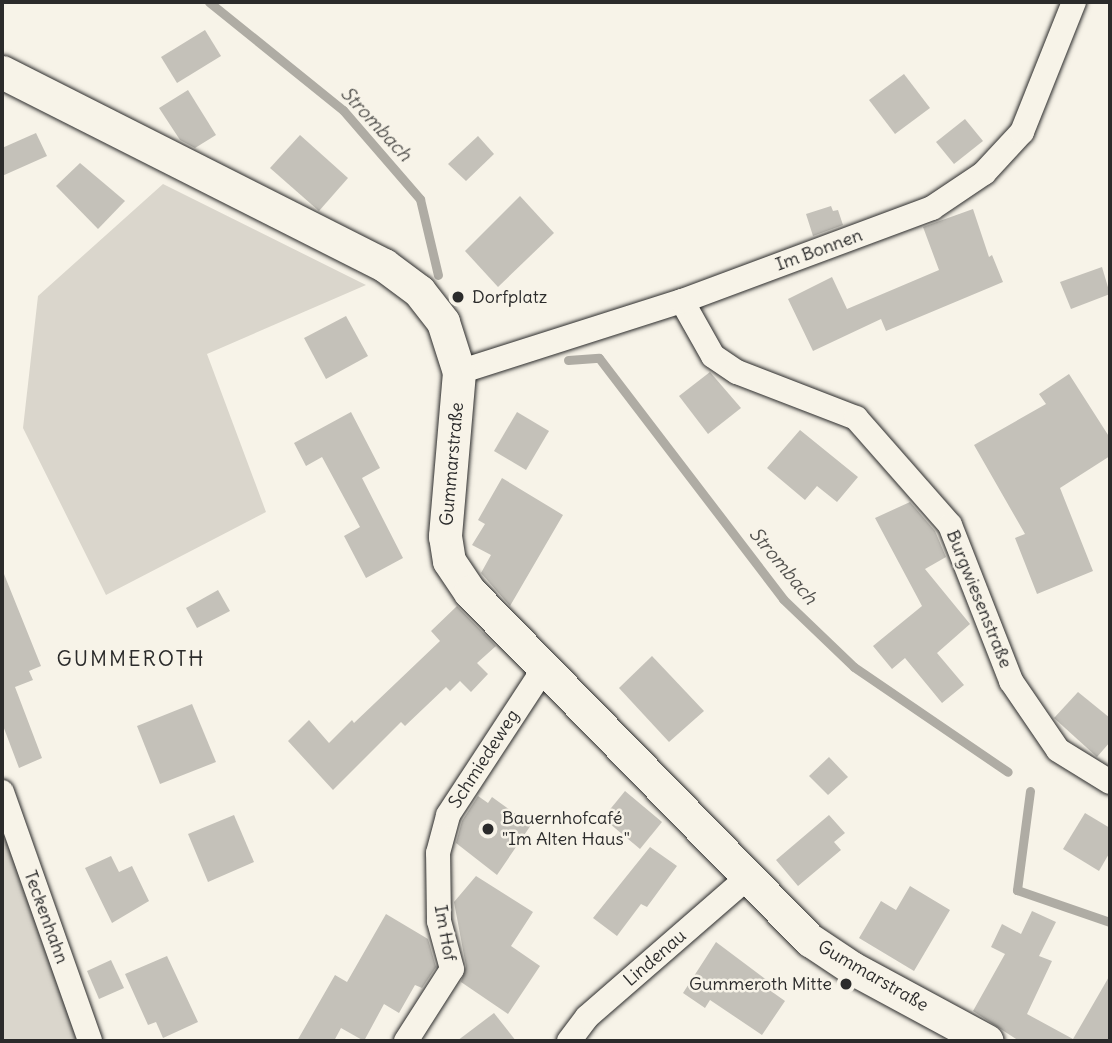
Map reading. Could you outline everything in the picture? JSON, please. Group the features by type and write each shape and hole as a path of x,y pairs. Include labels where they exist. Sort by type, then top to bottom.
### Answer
{"street":[{"name":"Im Bonnen","path":"459,372 682,300 932,208 984,173 1022,132 1074,2"},
{"name":"Gummarstraße","path":"2,72 384,265 419,291 443,322 459,372 445,536 449,561 470,592 746,879 810,940 841,961 986,1041"},
{"name":"Burgwiesenstraße","path":"682,300 713,356 737,372 856,418 950,525 975,599 1011,681 1058,750 1110,782"},
{"name":"Schmiedeweg","path":"438,853 448,815 543,670"},
{"name":"Teckenhahn","path":"2,792 90,1041"},
{"name":"Im Hof","path":"406,1041 452,968 439,921 438,853"},
{"name":"Lindenau","path":"569,1041 587,1017 746,879"}],"shaded area":[{"path":"163,184 366,285 207,354 266,512 106,595 23,428 38,296"},
{"path":"2,827 80,1041 2,1041"}],"building":[{"path":"205,30 221,56 177,83 161,57"},
{"path":"904,74 930,108 895,134 869,100"},
{"path":"188,90 216,135 195,148 180,140 159,108"},
{"path":"965,119 983,141 954,164 936,142"},
{"path":"36,133 47,156 2,176 2,148"},
{"path":"300,135 348,178 319,211 270,168"},
{"path":"478,136 494,154 466,181 448,164"},
{"path":"80,163 125,201 98,229 56,186"},
{"path":"520,196 554,233 498,287 465,251"},
{"path":"831,206 833,211 838,210 843,225 813,236 806,214"},
{"path":"973,209 989,257 992,255 1003,282 886,331 881,319 813,351 788,299 832,277 847,309 939,270 923,227"},
{"path":"1102,267 1110,294 1071,309 1060,282"},
{"path":"346,316 368,356 326,379 304,338"},
{"path":"710,372 741,408 708,434 679,396"},
{"path":"1069,374 1110,438 1110,456 1060,488 1093,571 1037,594 1015,538 1025,534 974,445 1046,404 1039,394"},
{"path":"351,412 380,468 362,478 403,558 366,578 344,536 360,527 322,457 306,466 294,443"},
{"path":"517,412 549,431 526,470 494,451"},
{"path":"800,430 858,477 837,502 817,486 805,500 767,468"},
{"path":"502,478 563,515 510,606 481,573 491,555 472,545 485,524 478,520"},
{"path":"910,502 935,531 946,557 925,569 970,624 937,653 964,685 942,703 905,658 892,669 873,646 922,606 875,518"},
{"path":"2,569 41,666 29,671 33,680 15,687 42,758 19,768 2,723"},
{"path":"218,590 230,611 197,628 186,608"},
{"path":"457,606 496,646 477,663 488,674 471,692 460,681 450,691 446,687 405,726 401,722 333,790 288,741 309,720 329,743 352,720 354,723 440,641 431,631"},
{"path":"652,656 704,711 669,742 619,688"},
{"path":"1078,692 1110,718 1110,742 1097,757 1054,718"},
{"path":"192,704 216,762 160,784 137,726"},
{"path":"829,757 848,777 828,795 809,776"},
{"path":"625,791 662,822 640,849 603,818"},
{"path":"478,796 488,803 492,797 531,825 497,875 456,843 462,821"},
{"path":"1085,813 1110,828 1110,852 1099,871 1063,849"},
{"path":"234,815 254,862 208,882 188,834"},
{"path":"829,815 845,833 834,842 841,850 798,886 776,860"},
{"path":"650,847 677,866 647,907 641,904 617,936 593,918"},
{"path":"111,856 119,872 132,866 149,901 112,923 85,868"},
{"path":"476,876 533,912 511,946 540,966 508,1014 461,982 466,966 454,902"},
{"path":"910,886 950,910 914,971 859,938 881,901 896,910"},
{"path":"1032,911 1056,922 1039,956 1052,961 1027,1014 1073,1039 1110,975 1110,1041 1019,1041 973,1011 1005,954 991,947 1002,924 1021,934"},
{"path":"386,914 428,939 436,967 422,988 415,985 399,1013 384,1004 364,1041 341,1028 334,1041 297,1041 335,975 347,982"},
{"path":"716,942 772,984 768,989 785,1001 762,1035 710,1000 705,1008 683,993"},
{"path":"167,956 198,1022 163,1038 156,1022 148,1025 125,974"},
{"path":"111,960 124,988 99,999 87,971"},
{"path":"494,1013 516,1041 457,1041"}],"waterway":[{"name":"Strombach","path":"209,2 343,110 420,199 438,275"},
{"name":"Strombach","path":"568,360 599,358 783,599 854,667 1008,772"},
{"name":"Strombach","path":"1030,791 1017,890 1110,922"}],"place":[{"name":"Dorfplatz","path":"458,297"},
{"name":"Bauernhofcafé \"Im Alten Haus\"","path":"488,829"},
{"name":"Gummeroth Mitte","path":"846,984"}],"district":[{"name":"GUMMEROTH","path":"131,659"}]}
